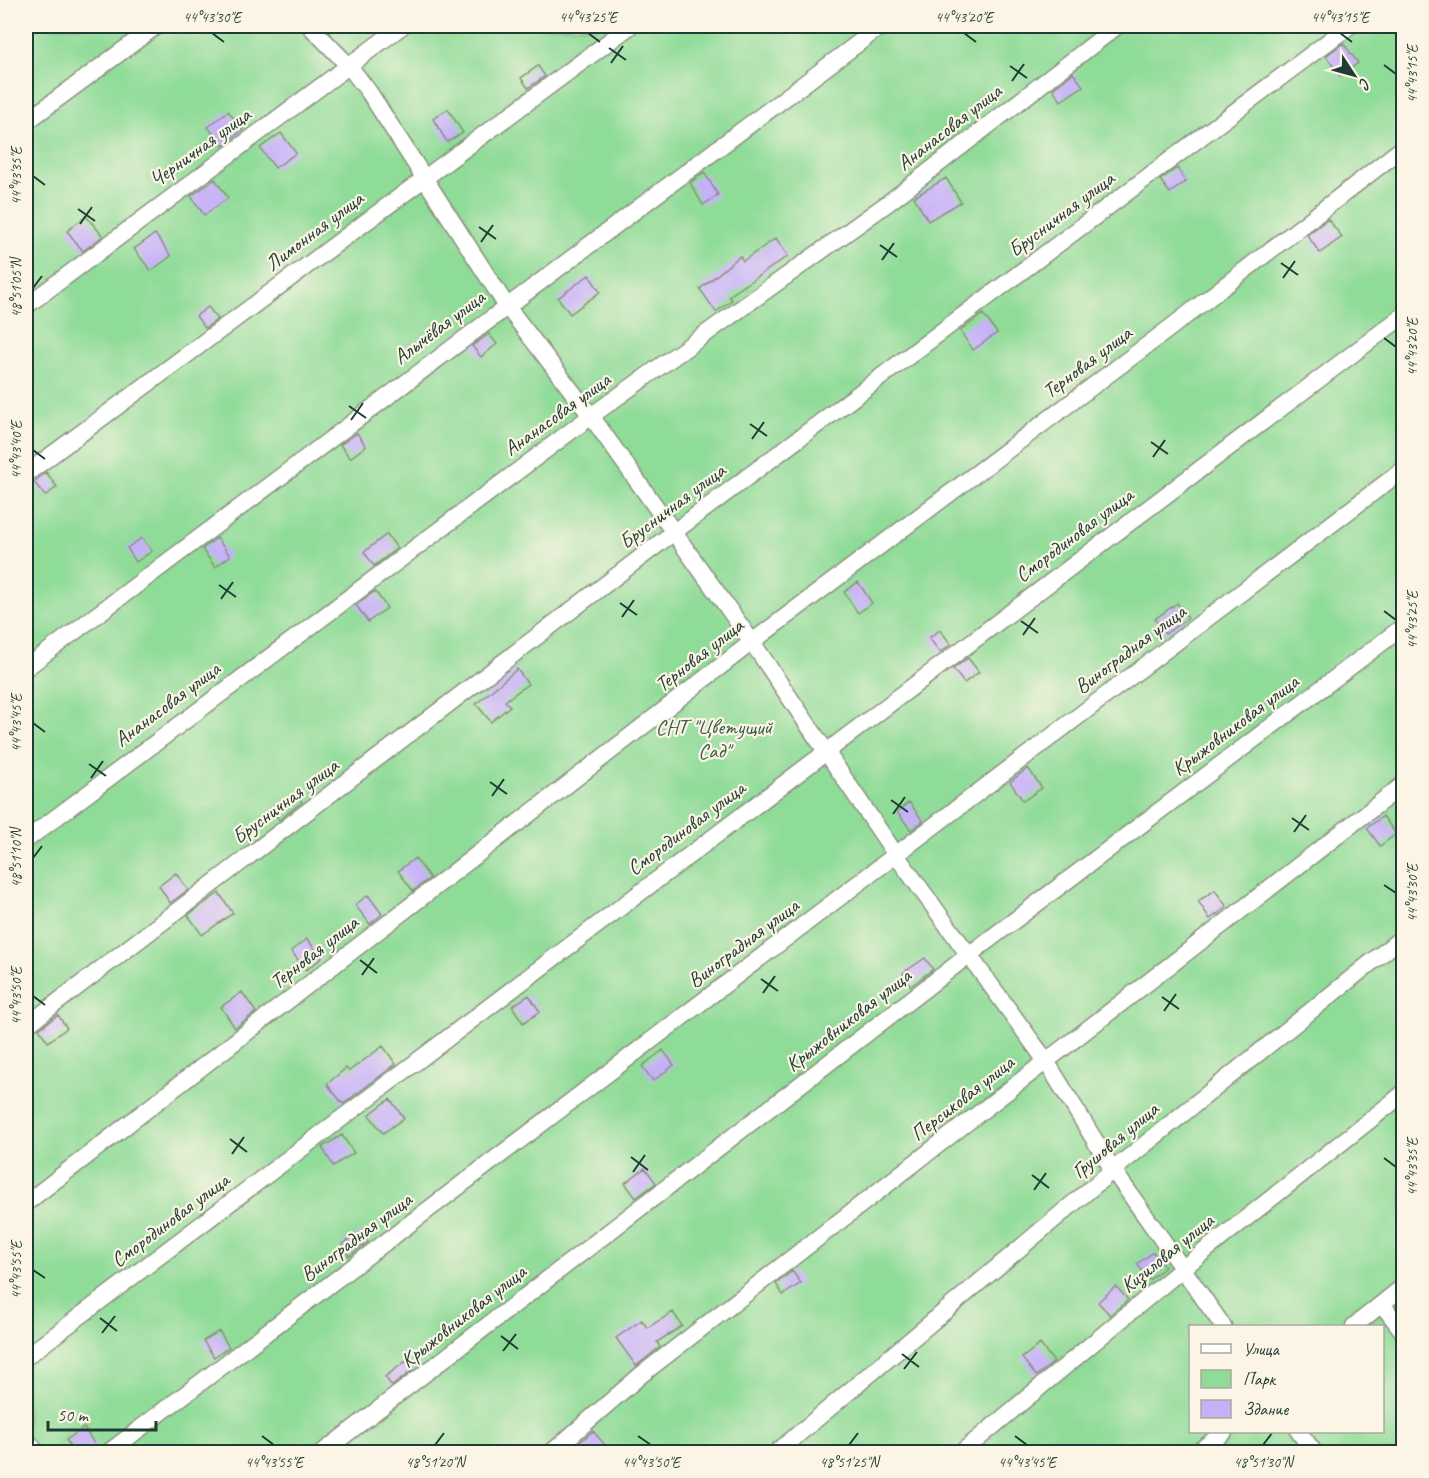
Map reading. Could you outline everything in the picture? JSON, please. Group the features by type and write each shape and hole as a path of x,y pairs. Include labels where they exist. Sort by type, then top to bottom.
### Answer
{"street":[{"path":"26,122 156,26"},
{"path":"310,26 349,66 506,305 591,416 752,642 896,855 1046,1061 1113,1170 1222,1325"},
{"name":"Черничная улица","path":"26,306 402,26"},
{"name":"Лимонная улица","path":"26,474 630,26"},
{"name":"Алычёвая улица","path":"26,668 506,305 881,26"},
{"name":"Ананасовая улица","path":"26,840 591,416 888,203 1117,26"},
{"name":"Брусничная улица","path":"26,1026 674,532 1349,26"},
{"name":"Терновая улица","path":"26,1203 752,642 1170,328 1404,147"},
{"name":"Смородиновая улица","path":"26,1357 1404,315"},
{"name":"Виноградная улица","path":"109,1452 1404,469"},
{"name":"Крыжовниковая улица","path":"323,1452 970,954 1404,626"},
{"name":"Персиковая улица","path":"552,1452 641,1375 1404,784"},
{"name":"Грушовая улица","path":"777,1452 1268,1042 1404,936"},
{"name":"Кизиловая улица","path":"962,1452 1182,1269 1404,1093"},
{"path":"1355,1325 1404,1286"},
{"path":"1382,1304 1404,1333"},
{"path":"1198,1452 1222,1433"},
{"path":"1300,1433 1314,1452"},
{"path":"26,1438 36,1452"}],"green space":[{"name":"СНТ \"Цветущий Сад\"","path":"26,26 1403,26 1403,1452 26,1452"}],"building":[{"path":"1343,43 1358,63 1340,76 1326,56"},
{"path":"538,66 545,76 528,88 521,78"},
{"path":"1073,73 1083,86 1061,101 1053,89"},
{"path":"448,109 463,133 447,142 433,119"},
{"path":"228,111 243,130 223,146 208,127"},
{"path":"281,133 296,153 275,168 260,148"},
{"path":"1177,168 1186,181 1170,193 1160,180"},
{"path":"704,172 718,195 703,205 690,183"},
{"path":"946,178 961,202 928,221 914,197"},
{"path":"215,179 228,198 204,215 191,196"},
{"path":"86,216 103,236 83,251 67,231"},
{"path":"1328,219 1342,237 1320,253 1307,235"},
{"path":"155,234 171,256 151,271 134,249"},
{"path":"776,238 788,256 729,296 732,300 716,312 700,289 740,256 743,261"},
{"path":"589,275 600,292 570,314 558,298"},
{"path":"208,307 218,319 205,328 196,316"},
{"path":"983,314 997,333 973,350 960,331"},
{"path":"489,334 497,344 481,357 472,346"},
{"path":"357,433 366,446 350,458 340,445"},
{"path":"46,472 57,487 45,496 34,482"},
{"path":"387,534 397,548 374,566 364,552"},
{"path":"142,538 152,551 136,562 127,548"},
{"path":"217,538 230,556 215,567 202,549"},
{"path":"858,582 872,603 858,613 844,592"},
{"path":"375,591 387,608 368,622 356,605"},
{"path":"1177,603 1188,618 1165,634 1155,619"},
{"path":"940,630 951,644 940,652 929,638"},
{"path":"968,658 979,672 964,683 953,669"},
{"path":"517,669 528,684 505,701 510,706 491,722 476,704"},
{"path":"1028,768 1042,788 1023,801 1010,782"},
{"path":"297,794 302,802 279,820 273,810"},
{"path":"909,802 923,821 911,830 897,812"},
{"path":"1383,816 1396,834 1380,846 1367,828"},
{"path":"415,858 430,878 413,891 398,871"},
{"path":"176,873 188,890 170,903 159,886"},
{"path":"1215,890 1227,907 1210,919 1198,901"},
{"path":"219,893 233,913 202,935 188,915"},
{"path":"368,895 382,914 370,924 355,905"},
{"path":"307,939 322,958 306,970 291,951"},
{"path":"925,958 933,969 911,986 903,973"},
{"path":"242,992 256,1012 235,1028 221,1007"},
{"path":"529,995 540,1012 523,1023 512,1006"},
{"path":"58,1015 67,1028 48,1042 39,1029"},
{"path":"383,1046 396,1064 343,1104 327,1084 346,1068 349,1071"},
{"path":"663,1050 674,1065 653,1081 642,1066"},
{"path":"390,1099 404,1118 383,1133 369,1115"},
{"path":"342,1135 354,1153 333,1166 322,1147"},
{"path":"645,1168 656,1183 636,1198 625,1183"},
{"path":"362,1232 368,1242 349,1256 342,1244"},
{"path":"1153,1252 1165,1267 1149,1280 1137,1264"},
{"path":"792,1271 801,1283 783,1295 776,1284"},
{"path":"1116,1286 1128,1300 1110,1315 1098,1302"},
{"path":"673,1312 682,1326 657,1342 660,1347 636,1366 616,1338 642,1320 647,1328"},
{"path":"219,1331 229,1347 214,1357 203,1341"},
{"path":"1040,1344 1054,1362 1036,1376 1022,1358"},
{"path":"406,1361 413,1370 392,1386 385,1377"},
{"path":"84,1428 99,1452 74,1452 66,1440"},
{"path":"593,1431 611,1452 589,1452 580,1442"}]}
